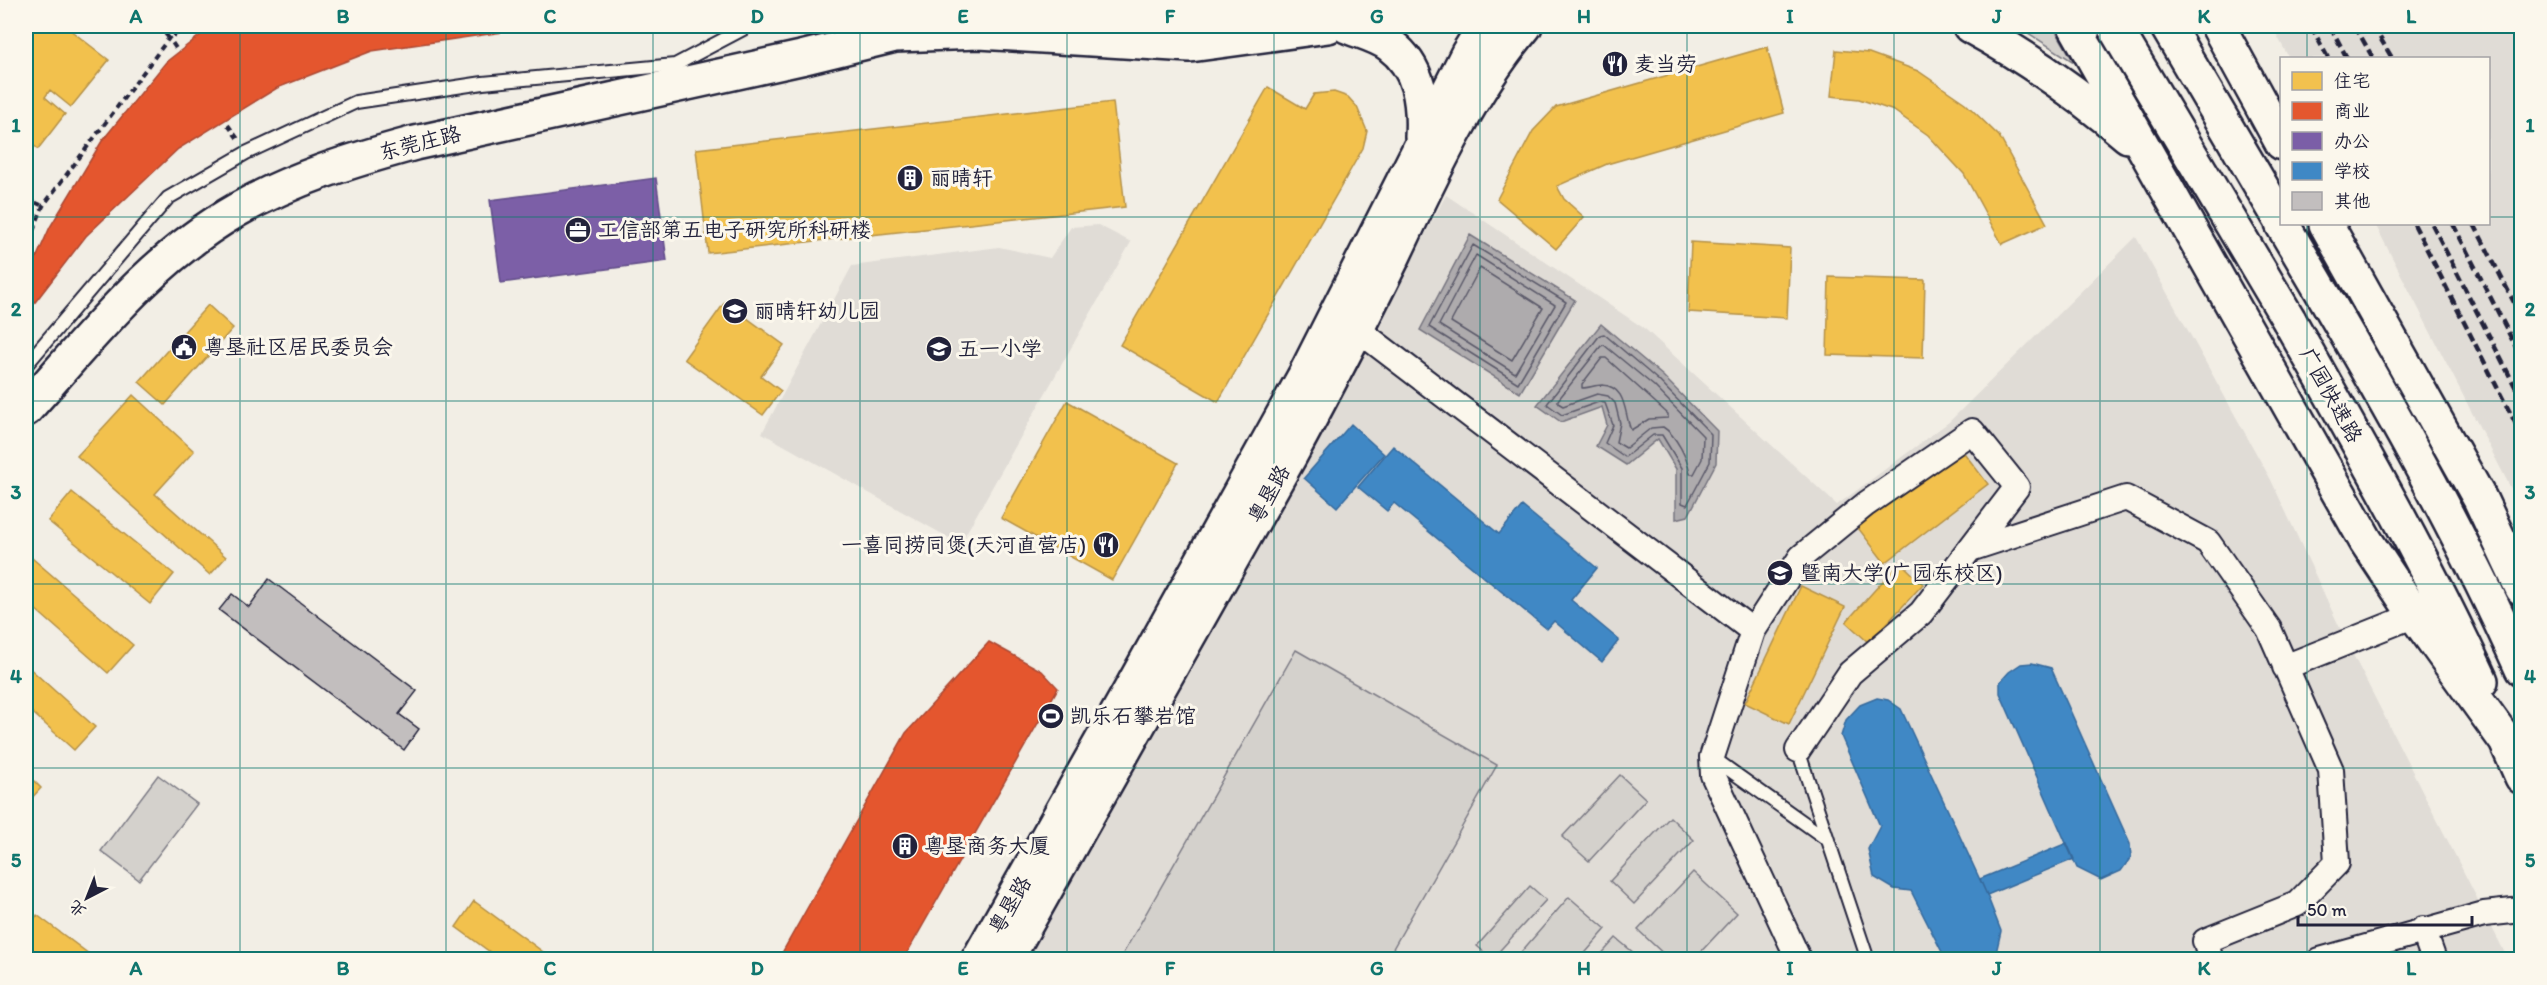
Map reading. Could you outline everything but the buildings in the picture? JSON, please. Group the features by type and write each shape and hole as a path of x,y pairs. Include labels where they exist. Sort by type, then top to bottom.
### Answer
{"main road":[{"name":"东莞庄路","path":"26,407 152,273 185,246 237,210 320,171 415,143 801,58 895,29 1190,45 1328,26"},
{"path":"1347,26 1389,44 1412,68 1421,92 1424,115 1422,142"},
{"name":"粤垦路","path":"978,960 1121,708 1304,377 1422,142 1468,53 1485,26"},
{"path":"1519,26 1525,26"},
{"name":"粤垦路","path":"1006,960 1241,544 1357,328 1439,162 1496,63 1525,26"},
{"path":"1970,26 2058,80 2145,151"},
{"path":"2075,26 2366,541 2415,615 2506,741 2522,778"},
{"name":"广园快速路","path":"2114,26 2289,320 2403,522 2451,617 2506,741"},
{"path":"2102,74 2111,40 2122,26"},
{"name":"广园快速路","path":"2168,26 2280,220"},
{"path":"2218,26 2280,139"},
{"name":"广园快速路","path":"2283,225 2429,482 2485,590 2522,669"},
{"path":"2327,225 2480,499 2522,588"}],"street":[{"path":"1357,328 1753,631"},
{"path":"1798,750 1850,673 1922,613 2017,488 1972,431 1866,504 1801,557 1753,631 1712,757 1713,775 1799,960"},
{"path":"1970,549 2126,498 2208,542 2269,629 2331,770 2337,863 2297,904 2205,941 2211,960"},
{"path":"2285,667 2415,615"},
{"path":"2320,960 2423,929 2484,914 2522,910"},
{"path":"2423,929 2434,960"}],"lane":[{"path":"26,364 168,198 246,153 356,102 483,84 675,65 749,26"},
{"path":"1798,750 1868,960"},
{"path":"1712,757 1828,840"}],"path":[{"path":"158,26 177,50"},
{"path":"26,249 43,206 169,38 191,26"},
{"path":"26,198 43,206"}],"shaded area":[{"path":"2017,26 2053,26 2074,62"},
{"path":"2272,26 2505,26 2521,50 2521,508 2376,225 2490,225 2490,57 2288,57"},
{"name":"暨南大学(广园东校区)","path":"1446,195 1645,329 1837,505 1949,422 2136,237 2271,480 2346,641 2508,959 1025,960 1194,666"},
{"name":"五一小学","path":"1098,225 1131,242 960,544 762,433 852,266 999,247 1050,258 1071,227"},
{"path":"1296,650 1497,765 1387,959 1120,959"},
{"path":"158,775 197,804 139,880 101,851"},
{"path":"1620,775 1646,799 1589,861 1562,837"},
{"path":"1670,817 1694,840 1634,904 1610,881"},
{"path":"1693,872 1737,913 1694,959 1669,959 1638,930"},
{"path":"1530,886 1546,900 1492,959 1477,946"},
{"path":"1569,897 1606,929 1580,959 1515,959"},
{"path":"1616,938 1641,959 1597,959"}],"water":[{"path":"1470,235 1575,300 1520,393 1420,330"},
{"path":"1601,324 1663,376 1717,431 1716,463 1688,516 1676,519 1676,469 1658,439 1626,465 1596,446 1607,425 1602,407 1561,422 1537,405"}],"railway":[{"path":"2311,26 2327,57"},
{"path":"2330,26 2346,57"},
{"path":"2355,26 2372,57"},
{"path":"2373,26 2391,57"},
{"path":"2415,225 2522,436"},
{"path":"2433,225 2522,400"},
{"path":"2454,225 2522,359"},
{"path":"2475,225 2522,318"}],"place":[{"name":"麦当劳","path":"1615,64"},
{"name":"丽晴轩","path":"910,178"},
{"name":"工信部第五电子研究所科研楼","path":"578,230"},
{"name":"丽晴轩幼儿园","path":"735,311"},
{"name":"粤垦社区居民委员会","path":"184,347"},
{"name":"五一小学","path":"939,349"},
{"name":"一喜同捞同煲(天河直营店)","path":"1106,545"},
{"name":"暨南大学(广园东校区)","path":"1780,573"},
{"name":"凯乐石攀岩馆","path":"1051,716"},
{"name":"粤垦商务大厦","path":"905,846"}]}
